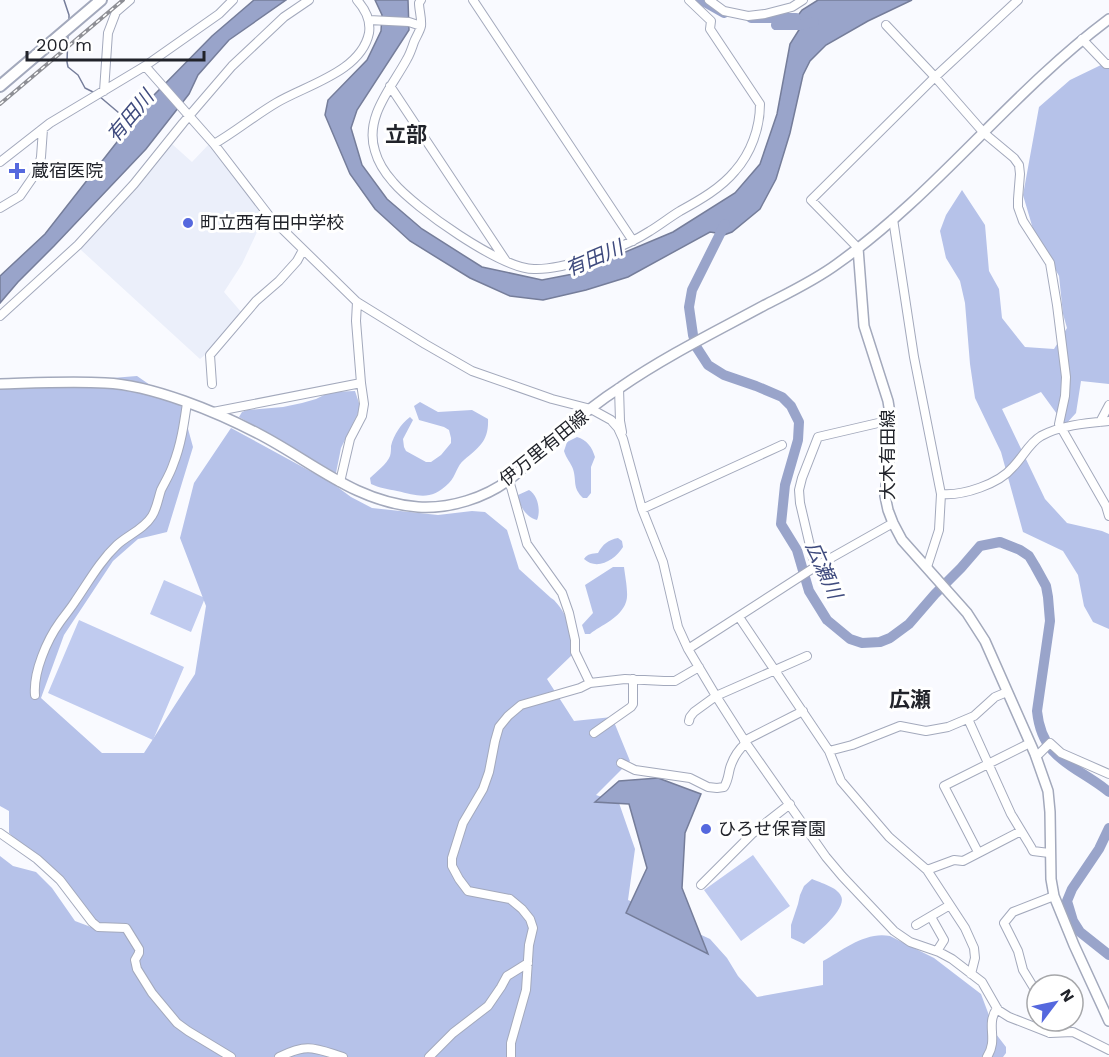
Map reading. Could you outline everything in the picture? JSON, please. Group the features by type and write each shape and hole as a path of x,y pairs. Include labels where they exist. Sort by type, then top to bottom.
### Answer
{"highway":[{"path":"0,86 100,0"}],"main road":[{"path":"858,248 893,219 1082,39 1109,19"},
{"name":"伊万里有田線","path":"0,384 106,383 152,391 213,412 260,434 340,482 370,497 394,504 440,507 468,501 509,480 559,434 619,388 674,353 811,282 858,248"},
{"name":"大木有田線","path":"858,248 864,326 888,401 891,420 885,496 888,510 902,540 967,613 985,641 1037,754 1048,791 1049,853 1054,896 1109,1021"}],"street":[{"path":"104,91 108,33 116,12 130,0"},
{"path":"0,162 50,123 145,66 219,14 233,0"},
{"path":"0,316 78,245 134,184 232,66 284,17 309,0"},
{"path":"214,144 276,103 331,75 358,56 365,46 369,20 357,0"},
{"path":"421,0 419,3 421,26 407,59 390,86 375,118 372,134 379,163 391,181 412,201 444,225 486,252 514,266 531,270 557,267 633,241 680,211 692,206 722,184 745,158 760,116 760,104 710,29 711,21 689,0"},
{"path":"473,0 633,241"},
{"path":"709,0 724,11 748,16 792,7 803,0"},
{"path":"858,248 811,200 935,77 1018,0"},
{"path":"369,20 409,22 421,26"},
{"path":"886,25 984,133 1019,165 1018,207 1023,221 1050,263 1058,305 1066,377 1060,429 1106,506 1109,516"},
{"path":"1082,39 1106,64 1109,64"},
{"path":"145,66 214,144 270,217 357,302 472,371 552,399 591,409 611,420 623,439"},
{"path":"390,86 506,262"},
{"path":"0,208 20,196 38,170 43,129"},
{"path":"893,219 914,357 941,494 939,530 927,567"},
{"path":"212,384 210,355 256,301 297,261 303,250"},
{"path":"340,482 350,439 362,416 364,404 356,321 357,302"},
{"path":"213,412 361,383"},
{"path":"619,388 623,439 642,509 663,562 678,627 688,649 745,742 826,856 894,931 910,942 952,959 982,982 997,1008 1009,1017 1025,1023"},
{"path":"35,695 34,685 38,668 52,634 102,561 118,544 147,523 154,513 178,450 184,430 187,403"},
{"path":"941,494 959,494 990,483 1011,470 1043,435 1060,429 1105,422 1109,405"},
{"path":"815,567 799,490 818,437 891,420"},
{"path":"642,509 782,445"},
{"path":"509,480 527,544 562,594 572,623 575,652 590,683"},
{"path":"688,649 815,567 893,523"},
{"path":"739,617 829,751 841,781 889,837 927,870 965,928 974,948 975,958 971,974"},
{"path":"689,721 694,712 716,696 807,656"},
{"path":"511,1057 515,1025 526,990 532,928 530,919 510,898 468,891 452,866 452,858 463,824 483,789 489,772 499,727 521,705 590,683 633,679 675,681 699,667"},
{"path":"594,733 631,707 633,679"},
{"path":"829,751 852,745 900,726 926,731 948,727 974,716 995,697 1007,692"},
{"path":"621,763 635,770 690,778 708,786 724,787 734,758 745,742 803,711"},
{"path":"968,719 1011,814 1033,851 1049,853"},
{"path":"978,852 944,786 1030,743"},
{"path":"1037,754 1050,743 1061,753 1109,774"},
{"path":"701,885 753,833 789,804"},
{"path":"927,870 954,860 963,861 1021,831"},
{"path":"0,833 38,859 60,880 98,927 126,928 140,953 135,960 137,969 168,1013 188,1031 231,1057"},
{"path":"1025,973 1018,951 1004,923 1013,912 1054,896"},
{"path":"916,925 950,905"},
{"path":"931,917 944,940 937,951"},
{"path":"429,1057 453,1033 488,1006 507,976 528,963"},
{"path":"987,1057 993,1045 992,1016 997,1008"},
{"path":"1075,1033 1109,1050"},
{"path":"279,1057 307,1047 343,1057"}],"shaded area":[{"path":"254,0 286,0 229,40 198,75 189,94 146,149 0,303 0,276 45,234 153,96 212,36"},
{"path":"375,0 408,0 409,30 357,110 351,128 362,165 387,199 422,229 482,267 542,280 573,274 673,232 735,193 760,164 777,114 790,44 802,25 801,21 796,18 802,10 818,0 912,0 826,45 810,61 803,75 790,133 776,179 760,209 732,232 716,238 716,233 710,232 628,277 543,300 510,296 470,278 410,241 375,209 350,174 325,115 328,100 367,60 381,31 382,15"},
{"path":"1109,64 1109,384 1081,381 1076,413 1065,425 1041,392 1002,409 1045,499 1067,523 1109,534 1109,629 1093,622 1084,606 1078,575 1063,551 1023,532 1001,452 975,398 965,303 960,281 946,258 940,231 946,215 962,190 985,225 989,271 999,289 1002,318 1025,347 1054,349 1067,328 1063,314 1059,276 1033,229 1023,195 1039,107 1070,80 1101,65"},
{"path":"210,143 268,220 257,232 242,264 224,292 242,313 212,349 200,359 79,246 172,144 192,162"},
{"path":"137,376 182,407 193,447 167,532 138,539 113,561 64,635 41,698 102,753 144,753 195,674 206,606 180,538 194,483 231,428 332,483 351,497 372,508 438,515 472,511 485,512 507,530 519,569 558,604 572,631 572,655 547,679 574,721 612,717 630,761 596,795 619,803 635,849 628,900 660,913 710,939 757,997 823,985 823,961 872,936 890,936 934,958 981,994 996,1034 1006,1047 1003,1057 0,1057 0,856 13,866 36,872 52,888 75,921 91,927 63,880 9,833 9,811 0,806 0,387"},
{"path":"355,391 359,411 341,448 336,473 239,417 247,410 302,403 330,392"},
{"path":"420,402 438,412 472,410 488,419 485,438 462,462 449,483 436,493 424,496 371,484 370,478 389,459 396,433 410,417 413,420 403,439 406,451 426,462 431,462 441,455 451,443 449,430 419,420 414,406"},
{"path":"577,437 589,444 595,457 591,467 591,493 587,498 583,498 577,491 573,469 564,451 567,442"},
{"path":"529,490 535,496 538,504 537,520 526,514 519,499 518,495"},
{"path":"618,538 622,541 623,547 611,560 594,564 584,559 598,553 606,543"},
{"path":"613,567 624,567 626,602 615,617 590,634 585,634 582,625 593,613 585,585"},
{"path":"164,580 205,598 191,632 150,614"},
{"path":"79,620 184,667 153,740 48,693"},
{"path":"658,778 701,794 685,833 682,888 708,954 626,913 647,868 629,804 595,802 619,781"},
{"path":"753,855 790,906 741,941 704,890"},
{"path":"812,879 836,890 842,902 835,915 804,944 791,938 791,925 804,886"}],"waterway":[{"path":"64,0 69,22"},
{"path":"701,0 724,13"},
{"path":"751,18 796,18 776,25 801,25 814,22"},
{"path":"68,33 68,67 78,75 85,88 95,93"},
{"name":"有田川","path":"99,96 132,124"},
{"name":"広瀬川","path":"725,224 692,290 689,307 693,335 697,348 708,365 724,375 782,397 791,406 799,422 798,440 785,485 781,524 797,550 809,591 827,620 850,639 862,643 880,642 890,638 909,624 980,546 1000,542 1020,550 1029,556 1035,566 1046,586 1048,597 1050,621 1037,711 1040,728 1046,741 1062,760 1109,792"},
{"name":"広瀬川","path":"1109,828 1099,849 1072,889 1067,901 1073,921 1080,932 1109,955"}],"railway":[{"path":"0,104 123,0"}],"place":[{"name":"蔵宿医院","path":"17,171"},
{"name":"町立西有田中学校","path":"188,223"},
{"name":"ひろせ保育園","path":"706,829"}],"district":[{"name":"立部","path":"406,135"},
{"name":"広瀬","path":"910,700"}]}
